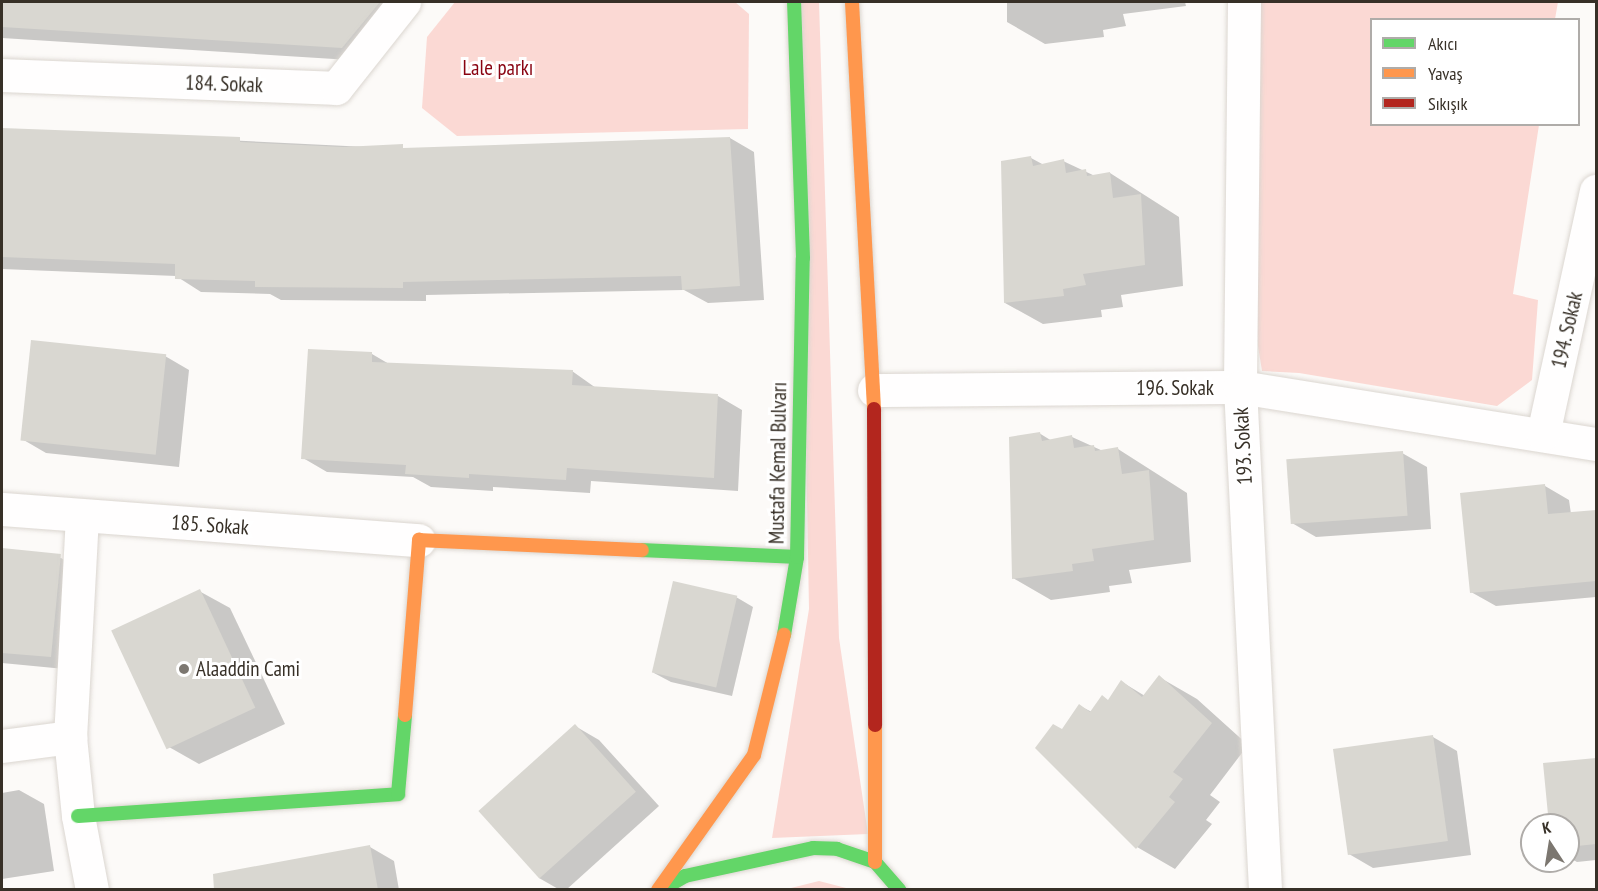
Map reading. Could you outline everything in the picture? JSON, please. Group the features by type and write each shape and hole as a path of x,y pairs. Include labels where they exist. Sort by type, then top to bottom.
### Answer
{"main road":[{"name":"Mustafa Kemal Bulvarı","path":"659,890 754,755 783,641 797,557 803,258 794,2"},
{"path":"852,2 874,390 875,861"},
{"path":"78,816 398,794 418,540 797,557"},
{"path":"659,890 685,876 813,848 837,849 875,861 900,890"}],"street":[{"name":"184. Sokak","path":"2,75 336,88 404,2"},
{"name":"193. Sokak","path":"1244,2 1240,387 1265,890"},
{"name":"194. Sokak","path":"1543,434 1596,192"},
{"name":"196. Sokak","path":"874,390 1240,387 1596,444"},
{"name":"185. Sokak","path":"2,509 418,540"},
{"path":"82,516 70,736 78,816 92,890"},
{"path":"2,746 70,736"}],"green space":[{"name":"Lale parkı","path":"455,2 735,2 749,14 748,129 457,136 422,108 427,37"},
{"path":"798,2 819,2 839,638 868,834 772,838 809,609"},
{"path":"1244,2 1558,2 1555,18 1370,18 1370,126 1539,126 1513,294 1538,300 1532,380 1497,406 1299,373 1262,371 1239,227 1253,227 1261,8"},
{"path":"819,881 850,889 787,889"}],"building":[{"path":"2,2 380,2 342,48 2,27"},
{"path":"2,128 240,137 240,142 343,147 403,144 403,148 730,137 740,286 682,290 681,276 403,282 403,288 255,287 255,281 175,279 175,264 2,257"},
{"path":"1031,156 1033,166 1064,159 1066,173 1086,169 1087,176 1110,172 1113,198 1141,194 1145,265 1083,274 1086,285 1063,289 1064,296 1004,303 1001,161"},
{"path":"31,340 166,354 156,455 20,440"},
{"path":"308,349 372,352 372,362 573,370 572,385 718,394 714,478 567,468 566,480 469,474 469,478 405,474 406,465 301,459"},
{"path":"1040,432 1042,441 1072,435 1074,448 1094,445 1095,451 1118,447 1122,474 1149,470 1154,540 1092,549 1094,561 1072,564 1073,571 1012,579 1009,437"},
{"path":"1403,451 1408,516 1291,524 1286,459"},
{"path":"1545,484 1548,514 1596,510 1596,581 1470,593 1460,493"},
{"path":"2,548 61,554 51,657 2,653"},
{"path":"673,581 737,596 716,687 652,673"},
{"name":"Alaaddin Cami","path":"200,589 255,708 167,749 111,630"},
{"path":"1159,675 1212,723 1173,772 1183,779 1169,797 1175,802 1136,849 1035,748 1053,724 1062,729 1079,704 1090,712 1102,695 1108,700 1121,680 1142,697"},
{"path":"575,724 636,792 539,879 478,811"},
{"path":"1433,735 1448,841 1348,855 1333,749"},
{"path":"1596,758 1596,844 1580,846 1580,813 1548,813 1543,763"},
{"path":"370,845 378,890 214,890 213,874"}],"traffic: fast":[{"path":"784,635 797,557 803,258 794,2"},
{"path":"642,550 797,557"},
{"path":"78,816 398,794 405,715"},
{"path":"661,890 685,876 813,848 837,849 875,862 899,890"}],"traffic: slow":[{"path":"852,2 874,409"},
{"path":"405,715 419,540 642,550"},
{"path":"658,890 754,755 784,635"},
{"path":"875,725 875,862"}],"traffic: jam":[{"path":"874,409 875,725"}],"place":[{"name":"Alaaddin Cami","path":"184,669"}]}
